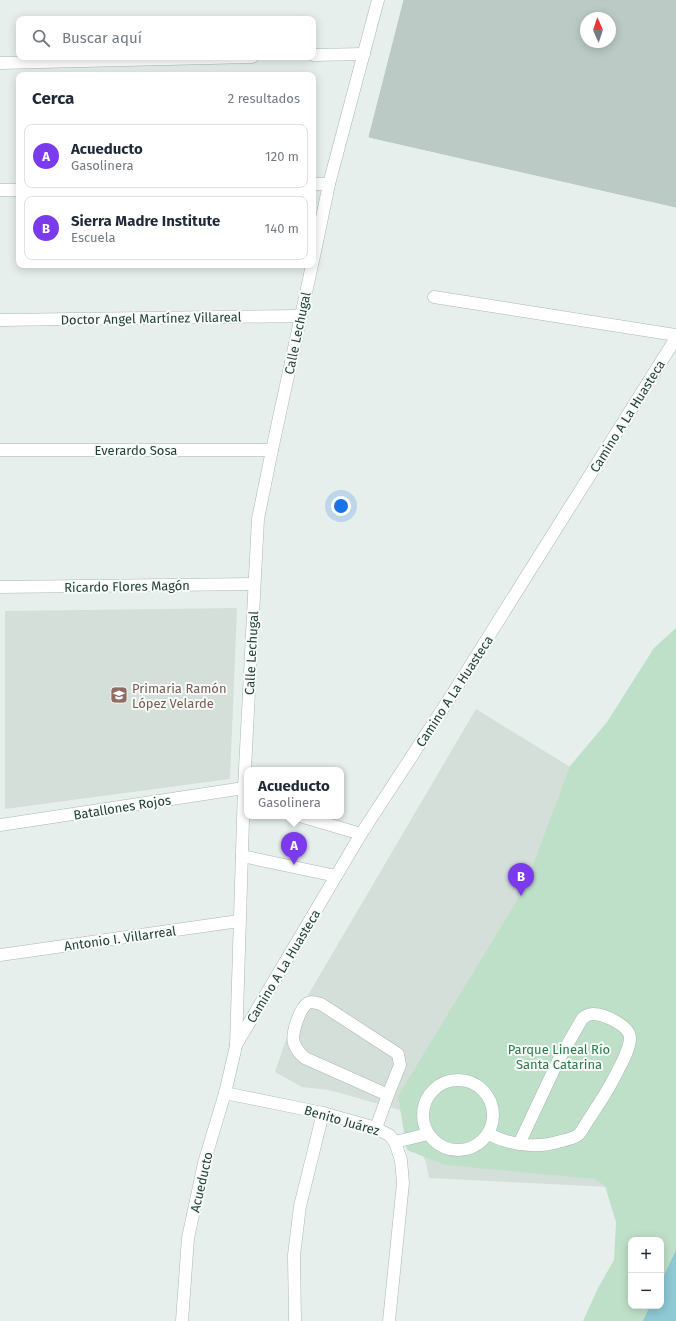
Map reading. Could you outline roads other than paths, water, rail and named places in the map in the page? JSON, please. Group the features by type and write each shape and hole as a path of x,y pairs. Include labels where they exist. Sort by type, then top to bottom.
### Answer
{"street":[{"path":"316,247 330,184 378,0"},
{"path":"316,56 364,54"},
{"path":"0,63 126,60"},
{"path":"316,184 330,184"},
{"path":"0,190 16,190"},
{"name":"Calle Lechugal","path":"246,767 258,519 311,268"},
{"path":"434,297 676,336"},
{"name":"Doctor Angel Martínez Villareal","path":"0,320 301,316"},
{"name":"Camino A La Huasteca","path":"236,1046 361,834 455,690 676,336"},
{"name":"Everardo Sosa","path":"0,450 272,450"},
{"name":"Ricardo Flores Magón","path":"0,587 254,584"},
{"name":"Batallones Rojos","path":"0,825 244,796"},
{"name":"Calle Lechugal","path":"236,1046 239,921 244,816"},
{"path":"310,819 361,834"},
{"path":"242,856 336,876"},
{"name":"Antonio I. Villarreal","path":"0,955 239,921"},
{"path":"376,1128 400,1065 398,1054 321,1004 315,1002 304,1007 295,1030 294,1042 298,1051 305,1058 388,1095"},
{"path":"488,1134 500,1140 528,1146 549,1145 567,1140 578,1134 608,1090 627,1051 630,1038 629,1032 624,1027 600,1015 587,1015 582,1019 558,1061 519,1144"},
{"name":"Acueducto","path":"182,1321 188,1238 204,1163 225,1093 236,1046"},
{"path":"453,1080 464,1080 472,1082 488,1095 492,1104 492,1125 488,1134 473,1147 453,1150 434,1142 428,1134 423,1125 424,1105 434,1088 453,1080"},
{"name":"Benito Juárez","path":"225,1093 323,1113 376,1128 389,1135 395,1142 401,1160 403,1183 389,1321"},
{"path":"295,1321 294,1255 300,1206 323,1113"},
{"path":"395,1142 428,1134"}],"water":[{"path":"676,1250 676,1321 643,1321 649,1309 664,1309 664,1276"}],"place":[{"name":"Primaria Ramón López Velarde","path":"119,695"},
{"name":"Acueducto","path":"294,865"},
{"name":"Sierra Madre Institute","path":"521,896"}],"park label":[{"name":"Parque Lineal Río Santa Catarina","path":"559,1056"}]}
